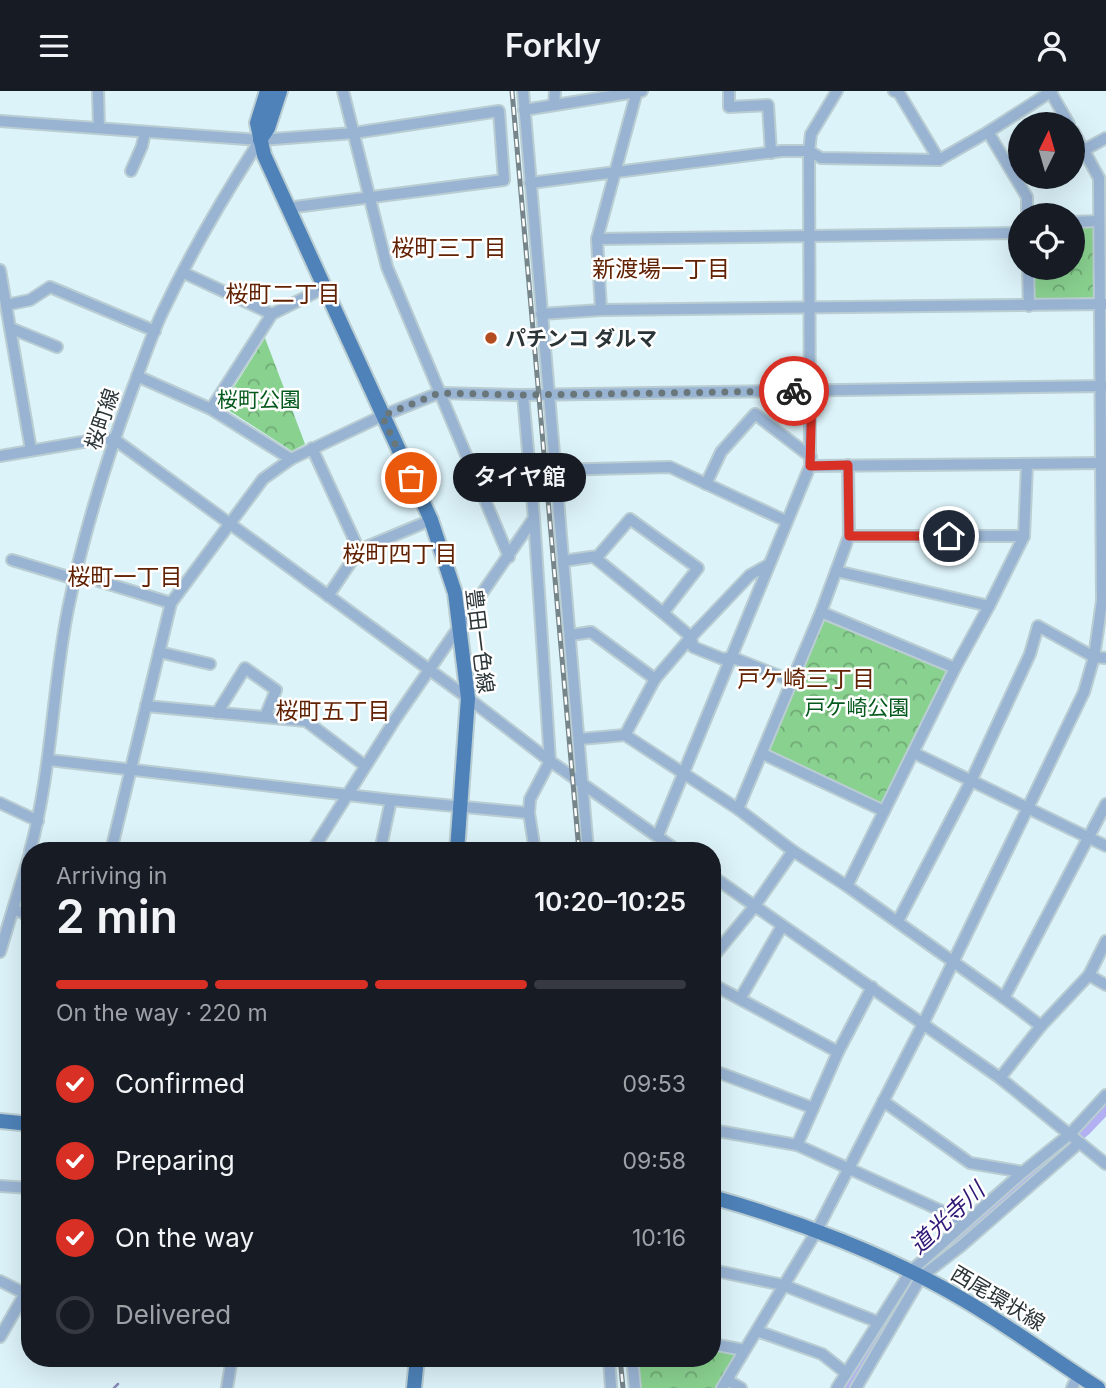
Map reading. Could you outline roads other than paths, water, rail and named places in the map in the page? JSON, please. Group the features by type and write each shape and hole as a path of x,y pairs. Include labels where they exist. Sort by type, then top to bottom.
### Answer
{"main road":[{"name":"豊田一色線","path":"267,91 257,123 264,155 430,520 455,593 468,698 458,842"},
{"path":"260,140 268,128 280,91"},
{"path":"0,1121 21,1123"},
{"name":"西尾環状線","path":"721,1200 769,1213 916,1274 963,1299 1075,1382 1098,1388"},
{"path":"414,1388 416,1367"}],"street":[{"path":"98,91 99,128"},
{"path":"343,91 387,267 509,557"},
{"path":"523,91 587,842"},
{"path":"554,105 555,91"},
{"path":"729,91 729,107 768,105 771,153"},
{"path":"658,835 811,461 809,151 811,134 837,91"},
{"path":"530,183 771,153 809,151 821,158 939,160 1051,91 1062,112"},
{"path":"524,110 639,92 597,239 601,310"},
{"path":"898,92 939,160"},
{"path":"0,121 260,140 354,134 499,111 504,180 287,208"},
{"path":"131,171 145,132"},
{"path":"988,132 1027,197 1027,203"},
{"path":"1085,149 1106,138"},
{"name":"桜町線","path":"49,760 67,612 114,439 155,331 240,170 260,140"},
{"path":"741,1388 725,1384 816,1232 923,1024 1084,692 1094,657 1102,601 1103,305 1099,178 1085,152"},
{"path":"1085,222 1099,221"},
{"path":"597,239 1008,233"},
{"path":"0,271 32,450"},
{"path":"184,272 272,314"},
{"path":"1028,280 1029,306"},
{"path":"6,305 30,300 50,287 155,331"},
{"path":"211,409 272,314 324,288"},
{"path":"541,314 601,310 1103,305"},
{"path":"10,328 57,347"},
{"path":"137,376 211,409 291,459"},
{"path":"113,842 171,603 263,479 291,459 382,416 439,393 523,395 1103,386"},
{"path":"523,395 551,761 530,799 533,842"},
{"path":"706,484 721,452 755,414 811,461 848,465 1103,463"},
{"path":"0,456 114,439 551,761 667,842"},
{"path":"312,449 359,550"},
{"path":"738,809 821,612 849,536 848,465"},
{"path":"847,886 1024,536 1027,465"},
{"path":"554,470 670,467 786,521"},
{"path":"318,842 364,765 534,518"},
{"path":"563,561 598,556 630,519 698,568 663,613"},
{"path":"328,596 359,550 430,520"},
{"path":"849,536 1024,536"},
{"path":"594,557 691,637 693,647 723,659 731,657 792,681"},
{"path":"12,560 171,603"},
{"path":"625,735 655,679 750,575 768,565"},
{"path":"836,571 989,606"},
{"path":"821,612 955,668"},
{"path":"898,921 971,781 1030,654 1038,626 1094,657 1106,658"},
{"path":"571,635 591,632 655,679"},
{"path":"159,652 210,664"},
{"path":"217,713 245,668 276,690 265,717"},
{"path":"146,706 306,721 364,765"},
{"path":"580,739 625,735 738,809 793,851 898,921 1041,1026"},
{"path":"914,753 1106,846"},
{"path":"763,754 884,811"},
{"path":"33,842 49,760 391,800 529,813"},
{"path":"382,842 391,800"},
{"path":"0,803 38,821"},
{"path":"1004,997 1106,804"},
{"path":"721,946 754,907 793,851"},
{"path":"0,952 21,882"},
{"path":"721,883 1000,1078 1106,1164"},
{"path":"13,909 21,912"},
{"path":"740,999 782,926"},
{"path":"1000,1078 1041,1026 1089,975 1106,941"},
{"path":"1089,975 1106,985"},
{"path":"797,1145 838,1052 872,987"},
{"path":"721,989 838,1052"},
{"path":"721,1073 813,1108"},
{"path":"856,1388 916,1274 961,1246 1074,1138 1106,1094"},
{"path":"883,1101 970,1163 1023,1172"},
{"path":"721,1132 797,1145 966,1222"},
{"path":"837,1388 878,1322 916,1274 966,1222 1023,1172 1074,1138"},
{"path":"0,1186 21,1187"},
{"path":"721,1272 783,1286 878,1322"},
{"path":"0,1281 21,1288"},
{"path":"0,1336 21,1302"},
{"path":"757,1331 822,1355 846,1373"},
{"path":"721,1346 744,1350"},
{"path":"227,1388 230,1367"},
{"path":"610,1367 611,1388"},
{"path":"633,1367 635,1388"}],"waterway":[{"name":"道光寺川","path":"848,1388 928,1262 1084,1128 1106,1105"},
{"path":"114,1388 118,1384"}],"railway":[{"path":"512,91 578,842"},
{"path":"621,1367 623,1388"}],"place":[{"name":"パチンコ ダルマ","path":"491,338"},
{"name":"タイヤ館","path":"411,478"}],"district":[{"name":"桜町三丁目","path":"449,248"},
{"name":"新渡場一丁目","path":"661,269"},
{"name":"桜町二丁目","path":"283,294"},
{"name":"桜町四丁目","path":"400,554"},
{"name":"桜町一丁目","path":"125,577"},
{"name":"戸ケ崎三丁目","path":"806,679"},
{"name":"桜町五丁目","path":"333,711"}],"park label":[{"name":"桜町公園","path":"259,399"},
{"name":"戸ケ崎公園","path":"857,707"}]}
